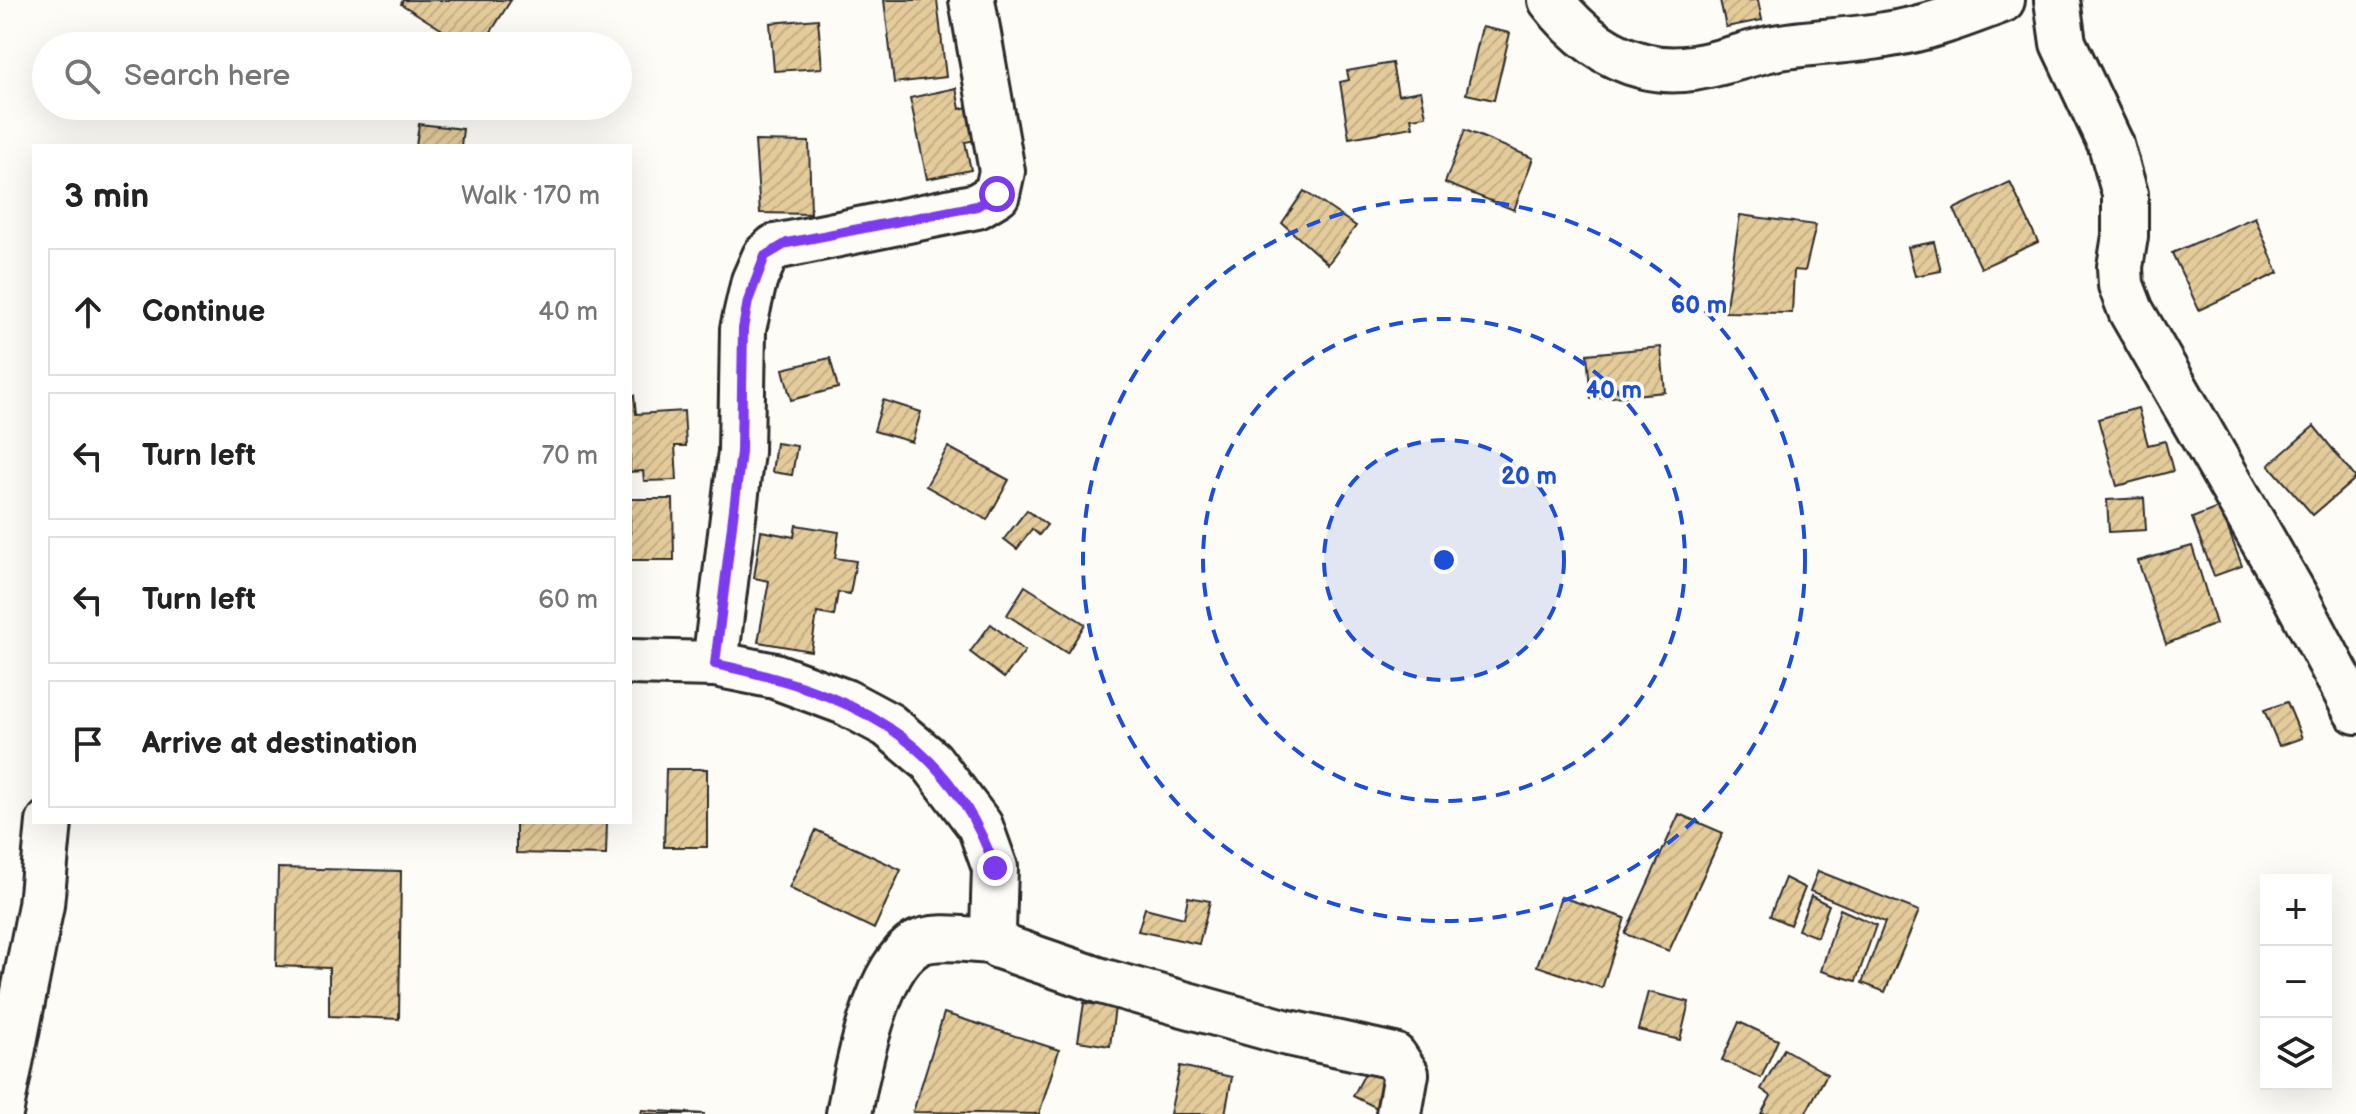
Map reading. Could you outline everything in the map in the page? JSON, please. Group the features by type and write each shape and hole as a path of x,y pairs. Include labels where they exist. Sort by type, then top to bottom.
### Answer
{"street":[{"path":"715,664 741,452 743,329 754,281 765,256 775,247 977,206 997,194 1002,171 972,0"},
{"path":"1551,0 1578,32 1602,50 1644,66 1684,70 1771,49 1884,36 1940,24 2002,0"},
{"path":"2057,0 2063,43 2111,145 2125,194 2125,236 2120,267 2121,285 2131,311 2296,598 2356,711"},
{"path":"632,662 715,664 775,676 845,702 888,725 931,761 980,826 995,868 996,941"},
{"path":"0,1114 41,905 49,824"},
{"path":"849,1114 864,1036 883,989 914,944 926,940 996,941 1008,952 1101,981 1284,1032 1394,1056 1406,1074 1399,1114"}],"building":[{"path":"403,0 511,0 491,32 446,32 401,4"},
{"path":"884,0 937,0 946,77 894,83"},
{"path":"1720,0 1758,0 1762,20 1726,27"},
{"path":"818,19 822,68 774,71 770,23"},
{"path":"1482,27 1510,33 1494,100 1466,94"},
{"path":"1392,63 1398,95 1421,91 1426,116 1411,118 1413,127 1349,138 1340,82 1349,80 1347,71"},
{"path":"956,88 960,109 975,105 982,139 965,142 971,170 927,179 910,98"},
{"path":"419,124 463,129 461,144 416,144"},
{"path":"1465,130 1533,158 1514,210 1445,183"},
{"path":"755,141 809,142 811,214 760,213"},
{"path":"2010,182 2038,242 1981,268 1954,209"},
{"path":"1304,191 1356,226 1328,264 1282,223"},
{"path":"1740,215 1816,225 1805,271 1794,270 1792,313 1725,312"},
{"path":"2255,217 2278,273 2199,310 2172,253"},
{"path":"1934,242 1941,271 1915,276 1908,247"},
{"path":"1661,347 1665,392 1591,399 1587,354"},
{"path":"830,358 838,388 791,400 783,369"},
{"path":"632,395 636,414 684,411 686,446 675,446 677,480 644,481 643,471 632,472"},
{"path":"883,400 921,412 912,442 874,431"},
{"path":"2138,408 2148,445 2165,441 2173,471 2117,486 2098,419"},
{"path":"2314,426 2356,478 2313,515 2269,465"},
{"path":"776,443 797,446 792,475 772,472"},
{"path":"948,447 1009,480 987,520 926,486"},
{"path":"2144,498 2146,530 2109,532 2107,500"},
{"path":"632,499 673,499 674,560 632,560"},
{"path":"2220,507 2242,566 2214,576 2192,518"},
{"path":"1027,510 1047,525 1039,535 1032,529 1017,549 1004,539"},
{"path":"796,525 839,532 835,558 856,561 850,594 838,592 834,616 817,613 811,651 758,642 769,581 754,578 761,531 794,537"},
{"path":"2192,546 2216,624 2166,644 2138,561"},
{"path":"1025,586 1085,624 1067,653 1007,615"},
{"path":"991,624 1025,651 1004,678 970,652"},
{"path":"2287,702 2302,738 2279,746 2264,710"},
{"path":"666,769 707,769 707,847 664,847"},
{"path":"1679,814 1723,833 1669,951 1625,934"},
{"path":"516,824 607,824 606,855 516,853"},
{"path":"816,830 901,870 874,929 789,888"},
{"path":"278,868 401,871 399,1019 329,1016 329,968 276,966"},
{"path":"1818,871 1919,911 1885,992 1862,983 1885,922 1810,891"},
{"path":"1785,878 1805,888 1790,925 1770,916"},
{"path":"1811,896 1829,905 1817,937 1798,930"},
{"path":"1188,897 1210,901 1199,944 1138,931 1145,908 1184,918"},
{"path":"1561,897 1625,918 1602,988 1537,966"},
{"path":"1840,909 1876,925 1856,981 1821,971"},
{"path":"1648,992 1689,1002 1680,1040 1638,1030"},
{"path":"1084,1003 1115,1007 1110,1046 1078,1041"},
{"path":"944,1013 1059,1050 1039,1114 913,1112"},
{"path":"1739,1022 1778,1040 1761,1078 1722,1060"},
{"path":"1784,1049 1827,1074 1805,1114 1761,1114 1771,1096 1761,1089"},
{"path":"1370,1064 1393,1075 1377,1108 1353,1096"},
{"path":"1180,1066 1232,1077 1225,1114 1170,1114"},
{"path":"642,1110 705,1114 641,1114"}],"route":[{"path":"995,868 980,826 931,761 888,725 845,702 775,676 715,664 726,598 741,452 743,329 754,281 765,256 775,247 787,243 977,206 997,194"}]}
